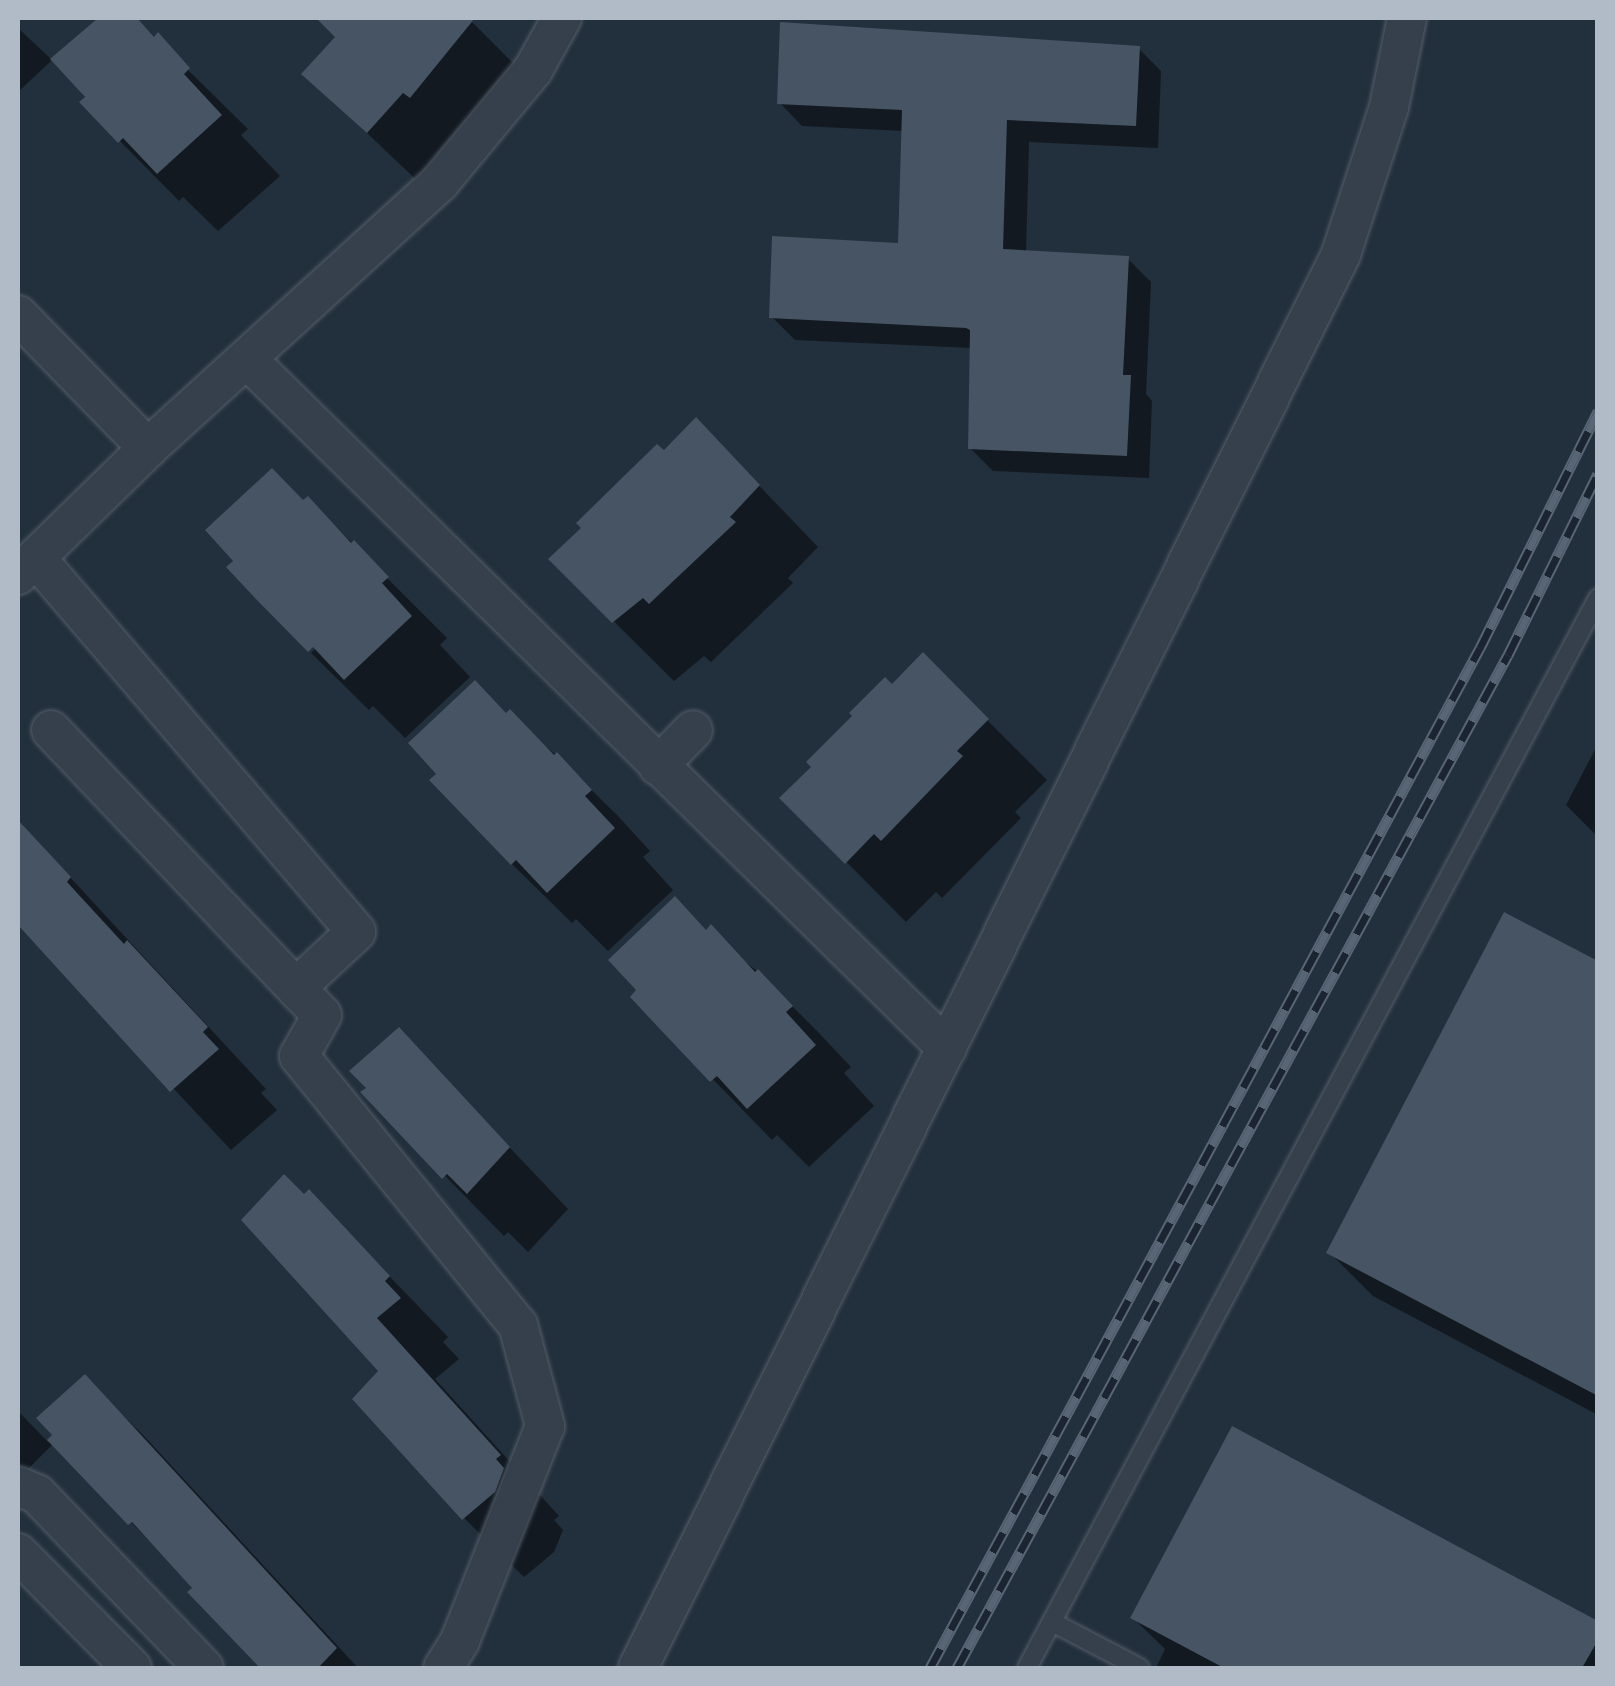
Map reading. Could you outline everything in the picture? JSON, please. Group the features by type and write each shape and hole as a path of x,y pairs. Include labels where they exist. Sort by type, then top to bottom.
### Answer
{"street":[{"path":"296,988 356,932 27,567 148,448 440,182 533,70 562,18"},
{"path":"638,1668 1341,254 1390,107 1407,18"},
{"path":"18,315 148,448"},
{"path":"248,360 947,1048"},
{"path":"51,730 322,1015 299,1056 518,1325 545,1426 460,1641 442,1668"},
{"path":"658,766 693,730"},
{"path":"18,1486 37,1494 204,1668"},
{"path":"18,1553 129,1665 162,1626"}],"lane":[{"path":"1027,1668 1598,598"},
{"path":"1052,1622 1140,1668"}],"building":[{"path":"98,18 137,18 154,37 158,32 190,68 184,74 222,115 157,174 123,138 118,143 79,102 85,97 50,59"},
{"path":"316,18 475,18 410,98 403,93 367,133 301,74 335,37"},
{"path":"780,22 1140,46 1136,126 1007,120 1003,249 1129,256 1123,375 1131,375 1127,456 968,449 970,330 966,328 769,318 772,236 898,243 902,110 777,104"},
{"path":"696,417 760,485 730,517 736,522 649,604 643,598 612,623 548,559 581,528 576,523 657,444 664,450"},
{"path":"272,468 303,500 308,496 389,577 382,583 412,616 344,680 313,647 308,652 226,567 233,561 205,530"},
{"path":"923,652 989,719 957,751 963,756 881,841 874,834 845,864 779,798 811,767 806,762 852,716 849,713 885,677 892,684"},
{"path":"475,680 506,713 510,709 554,755 557,752 592,790 585,796 615,828 547,893 516,860 511,865 429,780 436,774 408,743"},
{"path":"18,820 71,877 67,882 208,1027 203,1032 219,1049 170,1092 18,925"},
{"path":"675,896 706,930 711,924 755,972 758,969 793,1006 786,1012 816,1045 747,1109 717,1076 710,1082 630,997 636,990 608,960"},
{"path":"1504,912 1598,961 1598,1396 1326,1253"},
{"path":"399,1027 510,1147 467,1194 447,1174 442,1179 360,1092 366,1088 349,1071"},
{"path":"284,1174 304,1194 309,1189 390,1276 385,1281 401,1298 377,1318 501,1455 496,1459 504,1468 495,1492 462,1520 352,1399 378,1371 241,1220"},
{"path":"85,1374 337,1648 318,1668 260,1668 187,1592 192,1588 132,1522 128,1525 47,1440 52,1435 36,1418"},
{"path":"1232,1426 1598,1621 1598,1640 1582,1668 1224,1668 1130,1618"}],"railway":[{"path":"930,1668 1480,648 1598,411"},
{"path":"957,1668 1508,655 1598,474"}]}
